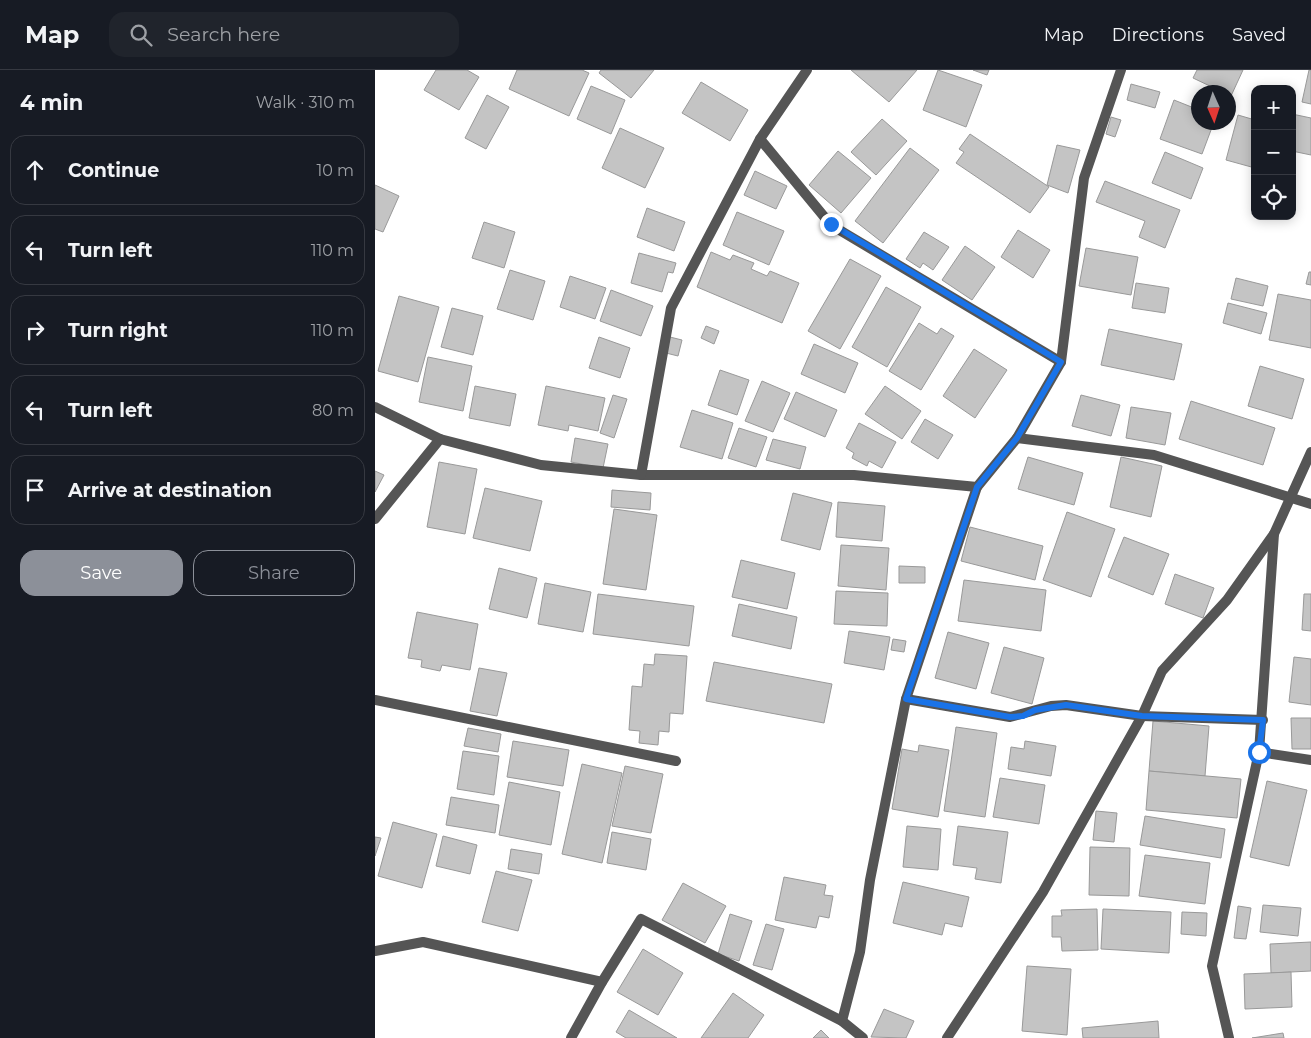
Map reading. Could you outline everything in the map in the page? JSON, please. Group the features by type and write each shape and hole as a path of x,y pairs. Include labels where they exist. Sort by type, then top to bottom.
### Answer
{"street":[{"path":"641,475 671,308 760,139 807,70"},
{"path":"842,1021 860,952 870,880 906,699 977,487 1017,438 1061,362 1083,178 1121,70"},
{"path":"760,139 831,224 1061,362"},
{"path":"375,407 440,439 541,465 641,475 854,475 977,487"},
{"path":"1017,438 1154,455 1311,504"},
{"path":"375,519 440,439"},
{"path":"947,1038 1043,892 1142,716 1162,671 1227,600 1274,534 1311,452"},
{"path":"1229,1038 1212,966 1259,752 1263,720 1274,534"},
{"path":"906,699 1010,717 1023,716 1043,708 1066,705 1142,716 1263,720"},
{"path":"375,700 676,761"},
{"path":"1259,752 1311,760"},
{"path":"571,1038 601,982 641,919 842,1021 863,1038"},
{"path":"375,951 423,942 601,982"}],"building":[{"path":"436,70 467,70 479,77 459,110 424,90"},
{"path":"517,70 582,70 589,73 569,116 509,89"},
{"path":"601,70 654,70 631,98 599,73"},
{"path":"851,70 917,70 889,102"},
{"path":"938,70 982,85 966,127 923,110"},
{"path":"973,70 989,70 987,75"},
{"path":"1197,70 1243,70 1236,85 1208,85 1193,78"},
{"path":"1309,70 1311,70 1311,104 1302,102"},
{"path":"701,82 748,110 730,141 682,113"},
{"path":"1131,84 1160,92 1155,108 1127,100"},
{"path":"591,86 625,100 611,134 577,119"},
{"path":"487,95 509,107 486,149 465,138"},
{"path":"1174,100 1191,107 1191,130 1211,130 1202,154 1160,139"},
{"path":"1238,115 1251,119 1251,167 1226,160 1234,130 1236,130"},
{"path":"1296,115 1311,118 1311,155 1296,152"},
{"path":"1111,117 1121,120 1115,137 1106,134"},
{"path":"882,119 907,141 876,175 851,152"},
{"path":"620,128 664,148 645,188 602,168"},
{"path":"970,134 1049,187 1030,213 956,163 964,152 959,149"},
{"path":"1057,145 1080,150 1068,193 1047,185"},
{"path":"910,148 939,170 883,243 855,221"},
{"path":"838,151 871,178 841,213 809,185"},
{"path":"1165,152 1203,168 1191,199 1152,183"},
{"path":"755,171 787,186 776,209 744,195"},
{"path":"1105,181 1180,210 1165,248 1139,237 1145,221 1096,202"},
{"path":"375,185 399,196 383,232 375,229"},
{"path":"647,208 685,222 674,251 637,237"},
{"path":"737,212 784,231 769,265 723,245"},
{"path":"484,222 515,232 504,268 472,258"},
{"path":"1018,230 1050,250 1033,278 1001,257"},
{"path":"924,232 949,247 933,270 923,263 920,268 906,259"},
{"path":"965,246 995,267 972,300 942,280"},
{"path":"1086,248 1138,257 1131,295 1079,286"},
{"path":"711,252 730,260 733,255 754,263 751,269 767,276 770,271 799,283 782,323 697,287"},
{"path":"639,253 676,263 673,273 668,272 662,292 631,283"},
{"path":"850,259 881,276 840,349 808,331"},
{"path":"510,270 545,281 533,320 497,309"},
{"path":"1309,272 1311,272 1311,285 1306,284"},
{"path":"570,276 606,288 595,319 560,307"},
{"path":"1236,278 1268,286 1263,306 1231,299"},
{"path":"1136,283 1169,288 1165,313 1132,308"},
{"path":"886,287 921,307 887,367 852,347"},
{"path":"611,290 653,306 641,336 600,321"},
{"path":"1278,294 1311,300 1311,348 1269,340"},
{"path":"399,296 439,307 418,382 378,371"},
{"path":"1228,303 1267,313 1261,334 1223,323"},
{"path":"452,308 483,316 473,355 441,347"},
{"path":"919,323 937,334 941,328 954,336 921,390 889,371"},
{"path":"706,326 719,331 714,344 701,338"},
{"path":"1109,329 1182,344 1174,380 1101,365"},
{"path":"599,337 630,348 620,378 589,368"},
{"path":"670,337 682,340 678,356 666,353"},
{"path":"814,344 858,363 845,393 801,374"},
{"path":"974,349 1007,370 975,418 943,396"},
{"path":"428,357 472,366 463,411 419,402"},
{"path":"1260,366 1304,379 1292,419 1248,406"},
{"path":"720,370 749,380 737,415 708,405"},
{"path":"762,381 790,393 773,432 745,421"},
{"path":"475,386 516,394 510,426 469,418"},
{"path":"546,386 605,398 598,431 569,425 568,431 538,425"},
{"path":"885,386 921,411 902,439 865,414"},
{"path":"796,392 837,410 825,437 784,419"},
{"path":"613,395 627,399 614,438 600,433"},
{"path":"1081,395 1120,405 1111,436 1072,426"},
{"path":"1191,401 1275,428 1263,465 1179,439"},
{"path":"1131,407 1171,413 1165,445 1126,438"},
{"path":"692,410 733,423 722,459 680,447"},
{"path":"925,419 953,435 938,459 911,442"},
{"path":"859,423 896,442 882,468 869,461 867,466 852,458 854,453 846,448"},
{"path":"739,428 767,437 756,467 728,458"},
{"path":"575,438 608,444 603,468 571,462"},
{"path":"773,439 806,447 800,469 766,460"},
{"path":"1028,457 1083,473 1074,505 1018,489"},
{"path":"1121,457 1162,466 1151,517 1110,507"},
{"path":"439,462 477,469 465,534 427,527"},
{"path":"375,471 384,475 375,492"},
{"path":"485,488 542,501 530,551 473,538"},
{"path":"612,490 651,493 650,510 611,507"},
{"path":"793,493 832,503 820,550 781,540"},
{"path":"838,502 885,506 882,541 836,537"},
{"path":"614,509 657,515 646,590 603,584"},
{"path":"1067,512 1115,529 1091,597 1043,580"},
{"path":"970,527 1043,546 1035,580 961,561"},
{"path":"1124,537 1169,554 1153,595 1108,577"},
{"path":"841,545 889,548 886,590 838,586"},
{"path":"741,560 795,573 787,609 732,597"},
{"path":"899,566 925,567 925,583 899,583"},
{"path":"499,568 537,578 527,618 489,609"},
{"path":"1175,574 1214,588 1203,618 1165,604"},
{"path":"964,580 1046,590 1041,631 958,621"},
{"path":"545,583 591,592 583,632 538,624"},
{"path":"836,591 888,593 887,626 834,624"},
{"path":"598,594 694,606 689,646 593,634"},
{"path":"1304,594 1311,594 1311,631 1302,630"},
{"path":"739,604 797,617 791,649 732,636"},
{"path":"417,612 478,624 470,670 442,665 440,671 421,667 422,660 408,658"},
{"path":"849,631 890,637 884,670 844,663"},
{"path":"948,632 989,643 976,689 935,678"},
{"path":"893,639 906,641 904,652 891,650"},
{"path":"1004,647 1044,658 1032,704 991,693"},
{"path":"655,654 687,656 683,714 670,713 669,732 659,731 658,745 639,743 640,731 629,730 632,686 642,687 644,664 654,665"},
{"path":"1294,657 1311,659 1311,705 1289,702"},
{"path":"714,662 832,684 824,723 706,701"},
{"path":"479,668 507,673 497,716 470,711"},
{"path":"1291,718 1311,718 1311,749 1292,749"},
{"path":"1153,721 1209,726 1205,776 1149,771"},
{"path":"956,727 997,733 985,817 944,811"},
{"path":"468,728 501,734 498,752 464,746"},
{"path":"513,741 569,750 563,786 507,777"},
{"path":"1025,741 1056,746 1051,776 1008,769 1011,747 1024,749"},
{"path":"919,745 949,750 938,817 892,809 902,749 918,752"},
{"path":"463,751 499,756 494,795 457,789"},
{"path":"582,764 622,773 602,863 562,854"},
{"path":"625,766 663,774 651,833 612,826"},
{"path":"1149,771 1241,779 1237,818 1146,810"},
{"path":"1000,778 1045,785 1039,824 993,817"},
{"path":"1267,781 1307,790 1289,866 1250,857"},
{"path":"509,782 560,792 551,845 499,835"},
{"path":"451,797 499,805 495,833 446,825"},
{"path":"1096,811 1117,813 1114,842 1093,840"},
{"path":"1145,816 1225,829 1221,858 1140,845"},
{"path":"393,822 437,834 422,888 378,876"},
{"path":"907,826 941,829 938,870 903,867"},
{"path":"958,826 1008,832 1001,883 975,879 977,868 953,865"},
{"path":"612,832 651,839 646,870 607,863"},
{"path":"443,836 477,845 470,874 436,866"},
{"path":"375,837 381,838 375,856"},
{"path":"1090,847 1130,848 1129,896 1089,895"},
{"path":"511,849 542,854 539,874 508,869"},
{"path":"1145,855 1210,863 1205,904 1139,896"},
{"path":"496,871 532,880 518,931 482,922"},
{"path":"784,877 826,885 824,895 833,896 829,918 819,916 816,928 775,920"},
{"path":"903,882 969,897 962,927 945,923 942,935 893,923"},
{"path":"683,883 726,906 705,943 662,920"},
{"path":"1263,905 1301,908 1298,936 1260,932"},
{"path":"1238,906 1251,908 1246,939 1234,938"},
{"path":"1097,909 1098,950 1062,951 1061,937 1052,937 1052,916 1062,916 1061,910"},
{"path":"1103,909 1171,912 1169,953 1101,949"},
{"path":"1182,912 1207,913 1206,936 1181,934"},
{"path":"730,914 752,921 739,961 718,954"},
{"path":"766,924 784,929 772,970 753,965"},
{"path":"1311,942 1311,971 1271,973 1270,944"},
{"path":"643,949 683,973 658,1015 617,992"},
{"path":"1027,966 1071,969 1067,1035 1022,1031"},
{"path":"1291,972 1292,1007 1245,1009 1244,974"},
{"path":"733,993 764,1015 748,1038 701,1038"},
{"path":"884,1009 914,1021 906,1038 871,1037"},
{"path":"629,1010 677,1038 626,1038 616,1032"},
{"path":"1158,1021 1159,1038 1083,1038 1082,1028"},
{"path":"821,1030 829,1038 813,1038"},
{"path":"1283,1033 1284,1038 1252,1038"}],"route":[{"path":"831,224 1061,362 1017,438 977,487 906,699 1010,717 1023,716 1035,710 1051,706 1066,705 1142,716 1263,720 1259,752"}]}
